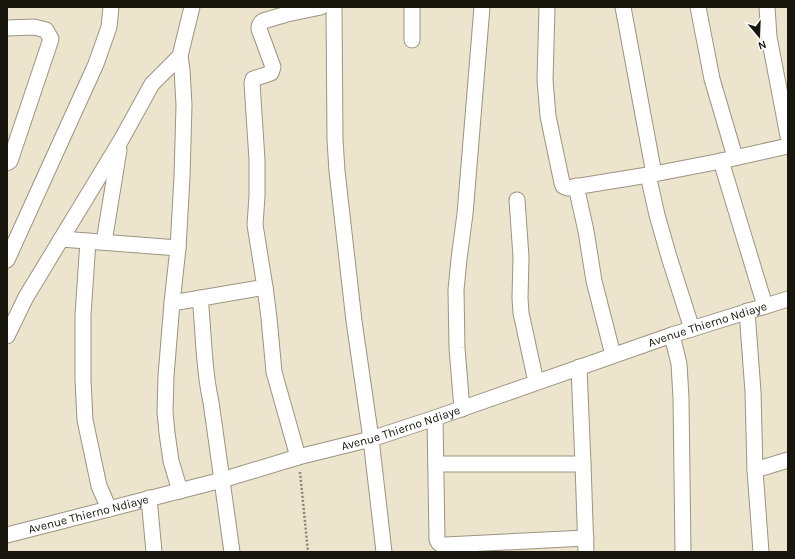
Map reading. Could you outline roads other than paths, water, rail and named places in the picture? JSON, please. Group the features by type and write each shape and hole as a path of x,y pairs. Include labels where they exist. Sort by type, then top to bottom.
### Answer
{"street":[{"path":"7,260 96,64 109,27 111,7"},
{"path":"180,491 171,461 165,412 166,376 178,248 182,178 184,105 180,56 192,7"},
{"path":"298,457 274,372 271,331 254,225 257,196 257,160 252,83 253,79 271,73 273,67 259,29 259,26 263,21 321,7"},
{"path":"334,7 335,140 337,171 354,321 371,439 384,552"},
{"path":"412,7 412,40"},
{"path":"462,409 457,348 456,290 468,184 482,7"},
{"path":"547,7 545,80 548,116 563,186 568,188 651,174 788,146"},
{"path":"623,7 657,215 692,329"},
{"path":"698,7 712,78 736,157"},
{"path":"767,7 770,37 788,136"},
{"path":"7,28 34,27 46,30 51,39 10,161 7,163"},
{"path":"7,336 26,297 120,142 152,84 180,56"},
{"path":"104,242 120,142"},
{"path":"720,161 765,306"},
{"path":"576,186 586,230 594,281 613,356"},
{"path":"517,200 521,257 521,313 536,382"},
{"path":"61,239 178,248"},
{"path":"88,241 83,315 83,380 85,420 99,486 109,509"},
{"path":"172,302 265,287"},
{"path":"200,298 207,386 211,402 232,552"},
{"name":"Avenue Thierno Ndiaye","path":"7,535 222,480 298,457 371,439 462,409 672,335 788,299"},
{"path":"747,311 753,392 755,470 761,552"},
{"path":"672,335 679,364 681,398 683,552"},
{"path":"435,418 437,539 441,545 586,545 579,367"},
{"path":"755,470 788,460"},
{"path":"436,464 584,464"},
{"path":"149,498 154,552"}]}
